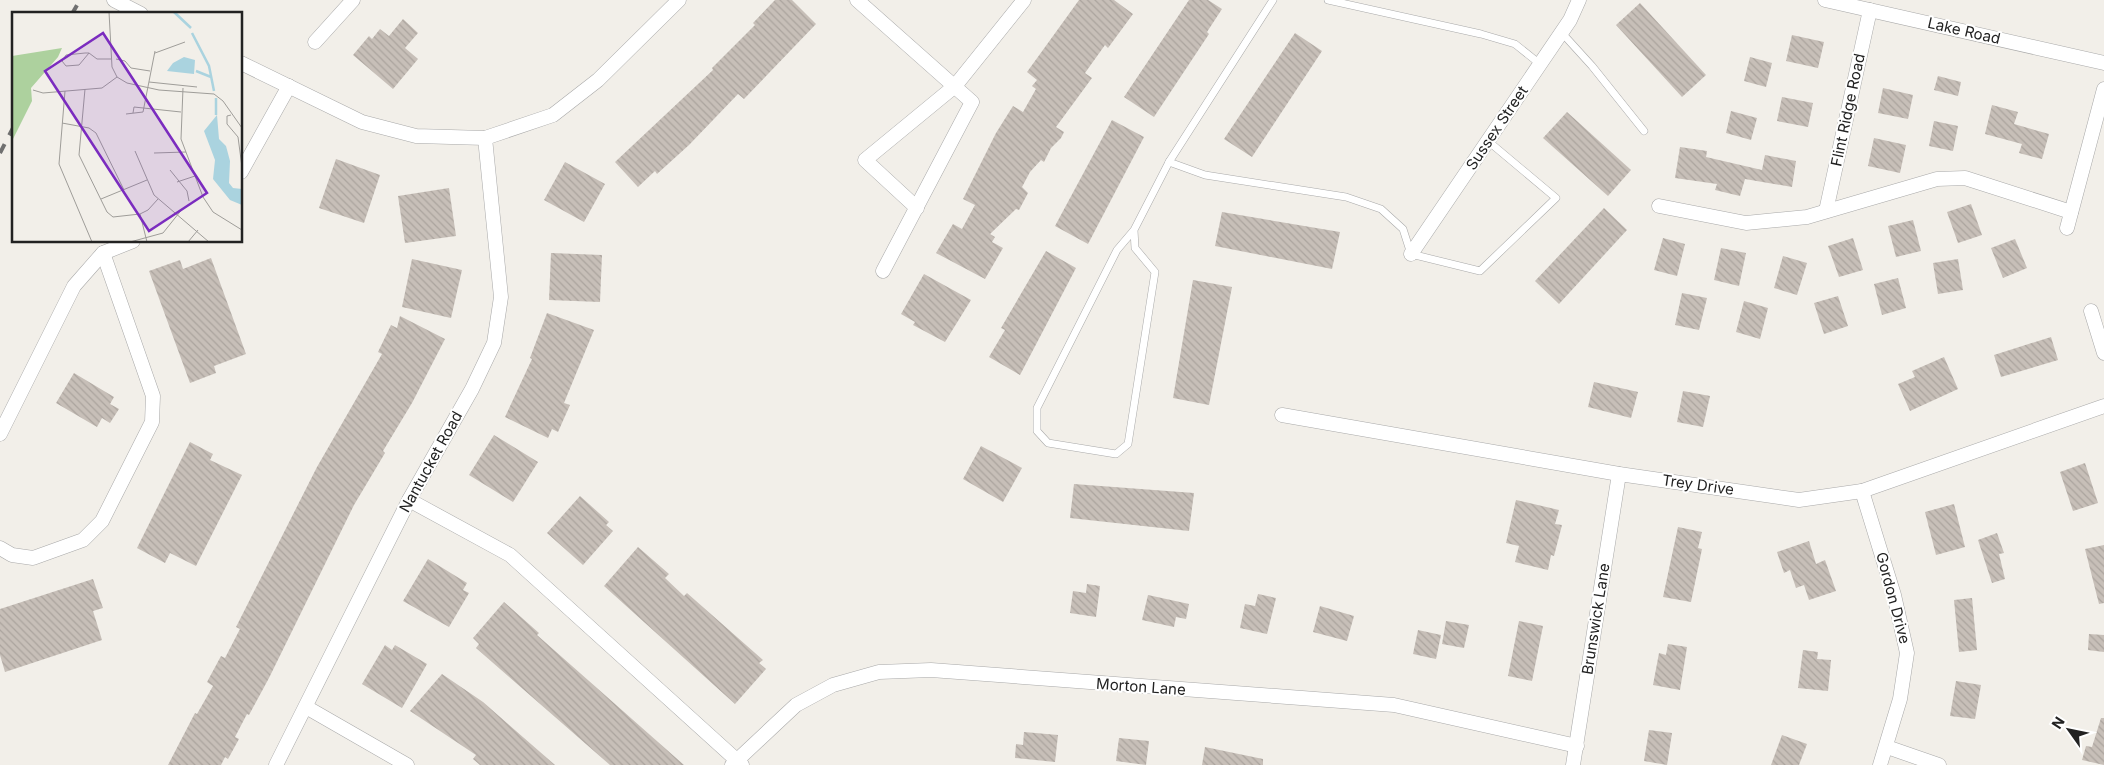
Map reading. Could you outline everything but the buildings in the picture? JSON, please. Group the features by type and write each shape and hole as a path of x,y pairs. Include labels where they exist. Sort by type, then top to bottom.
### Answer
{"street":[{"path":"114,0 137,12"},
{"path":"315,42 353,0"},
{"path":"242,63 362,122 416,136 484,138 553,115 598,80 679,0"},
{"path":"857,0 972,102 884,271"},
{"path":"917,208 865,160 955,86 1024,0"},
{"name":"Sussex Street","path":"1411,254 1570,20 1579,0"},
{"name":"Lake Road","path":"1825,0 2104,63"},
{"name":"Flint Ridge Road","path":"1826,211 1870,10"},
{"path":"242,170 289,86"},
{"path":"2068,228 2104,89"},
{"name":"Nantucket Road","path":"276,765 409,500 472,389 494,343 501,297 484,138"},
{"path":"1659,206 1746,224 1807,217 1938,179 1965,178 2072,212"},
{"path":"0,434 74,286 103,253 130,242"},
{"path":"0,548 12,555 33,558 83,540 102,521 152,422 153,396 103,253"},
{"path":"2090,311 2104,353"},
{"name":"Trey Drive","path":"1282,415 1619,474 1799,500 1862,491 2104,406"},
{"name":"Brunswick Lane","path":"1573,765 1619,474"},
{"name":"Gordon Drive","path":"1862,491 1894,595 1907,653 1900,699 1880,765"},
{"path":"409,500 510,555 737,763"},
{"name":"Morton Lane","path":"737,763 796,705 833,685 879,672 930,670 1394,705 1576,746"},
{"path":"306,707 407,765"},
{"path":"1887,747 1938,765"}],"lane":[{"path":"1134,230 1135,248 1155,272 1128,444 1116,454 1048,443 1037,431 1037,408 1117,250 1134,230 1169,162 1273,0"},
{"path":"1328,0 1481,34 1514,44 1540,64"},
{"path":"1562,32 1644,131"},
{"path":"1169,162 1205,174 1346,197 1381,209 1402,229 1411,254 1480,271 1556,198 1488,141"}],"railway":[{"path":"73,12 80,0"},
{"path":"0,153 12,130"}]}
